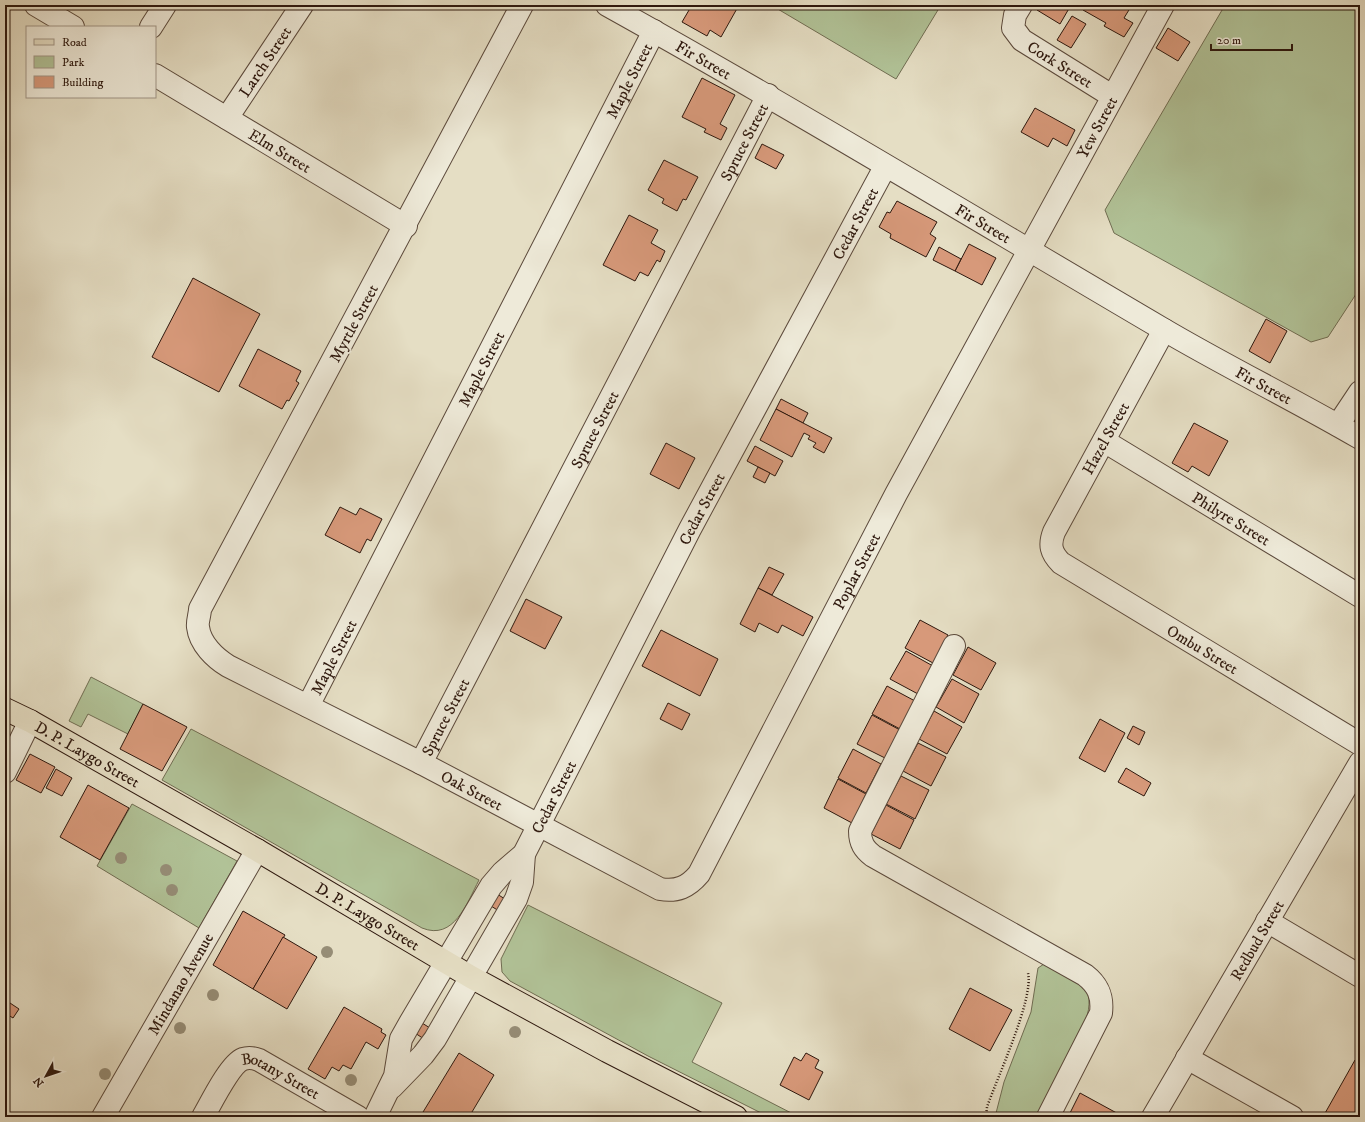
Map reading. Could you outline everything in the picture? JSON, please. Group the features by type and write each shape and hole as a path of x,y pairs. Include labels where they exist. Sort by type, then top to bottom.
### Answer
{"main road":[{"name":"D. P. Laygo Street","path":"5,708 257,850 446,962 607,1051 736,1117"}],"street":[{"path":"36,5 71,26"},
{"path":"152,26 165,5"},
{"name":"Larch Street","path":"227,118 302,5"},
{"name":"Myrtle Street","path":"205,644 198,627 200,609 406,226 522,5"},
{"name":"Fir Street","path":"607,5 768,95 885,167 1030,250 1164,330 1360,438"},
{"name":"Cork Street","path":"1021,5 1015,15 1013,28 1022,40 1112,96"},
{"name":"Yew Street","path":"1030,250 1112,96 1163,5"},
{"name":"Maple Street","path":"308,706 654,31"},
{"name":"Elm Street","path":"156,76 406,226"},
{"name":"Spruce Street","path":"421,763 768,95"},
{"name":"Cedar Street","path":"524,854 690,529 885,167"},
{"name":"Poplar Street","path":"681,889 691,883 700,874 896,494 1030,250"},
{"name":"Hazel Street","path":"1051,548 1054,532 1164,330"},
{"path":"1338,425 1360,392"},
{"name":"Philyre Street","path":"1104,441 1360,596"},
{"name":"Ombu Street","path":"1051,548 1061,563 1360,744"},
{"name":"Oak Street","path":"205,644 216,658 228,666 421,763 660,889 670,891 681,889"},
{"path":"954,646 860,831 860,840 865,850 873,856 1085,975 1098,988 1101,996 1101,1013 1048,1117"},
{"path":"5,772 30,721"},
{"name":"Redbud Street","path":"1153,1117 1360,763"},
{"name":"Mindanao Avenue","path":"104,1117 257,850"},
{"path":"375,1117 396,1076 401,1039 496,879 524,854"},
{"path":"391,1088 423,1055 472,976 520,892 524,854"},
{"path":"1267,921 1360,976"},
{"name":"Botany Street","path":"203,1117 233,1068 244,1058 251,1058 259,1060 358,1117"},
{"path":"1187,1058 1292,1117"}],"path":[{"path":"986,1117 987,1107 1022,1014 1027,991 1027,969"}],"green space":[{"path":"771,5 941,5 896,79"},
{"path":"1225,5 1360,5 1360,288 1328,337 1311,342 1114,233 1105,210"},
{"path":"91,677 143,704 128,734 88,714 81,727 69,721"},
{"path":"191,729 479,880 470,899 458,918 451,925 443,929 433,931 422,928 162,780"},
{"path":"132,804 237,861 199,928 97,866"},
{"path":"528,905 722,1003 692,1062 799,1117 769,1117 648,1056 510,981 502,972 501,959"},
{"path":"1044,964 1071,976 1079,981 1084,987 1088,995 1089,1004 1087,1016 1040,1117 995,1117 1004,1082 1031,1012 1038,968"}],"building":[{"path":"692,5 739,5 721,37 710,30 707,36 682,22"},
{"path":"1040,5 1071,5 1060,24 1037,10"},
{"path":"1086,5 1132,5 1124,18 1133,23 1124,37 1104,26 1106,23 1083,10"},
{"path":"1072,16 1086,24 1071,48 1057,40"},
{"path":"1168,28 1190,42 1178,61 1156,48"},
{"path":"702,78 735,95 720,124 727,128 721,140 704,132 706,129 682,117"},
{"path":"1035,108 1075,130 1067,146 1053,138 1048,147 1021,132"},
{"path":"762,144 784,155 776,169 755,158"},
{"path":"664,160 698,177 686,200 683,199 677,211 662,203 664,199 648,190"},
{"path":"897,201 937,222 930,234 936,238 926,257 890,238 891,234 879,227 887,212 890,213"},
{"path":"629,215 658,230 651,243 665,251 660,262 657,260 648,276 640,272 635,281 603,265"},
{"path":"969,244 996,258 982,285 955,271"},
{"path":"939,247 961,259 955,271 933,260"},
{"path":"193,278 260,314 219,392 152,357"},
{"path":"1266,319 1287,331 1270,363 1249,351"},
{"path":"258,349 301,371 296,381 299,383 289,401 287,400 282,409 239,386"},
{"path":"781,399 808,413 803,423 776,409"},
{"path":"776,409 832,438 824,453 813,447 816,443 808,439 810,436 804,433 792,457 760,440"},
{"path":"1194,423 1228,441 1209,476 1192,466 1188,472 1172,463"},
{"path":"666,443 695,458 679,489 650,474"},
{"path":"755,446 783,461 775,476 747,461"},
{"path":"758,467 770,473 765,483 753,477"},
{"path":"340,507 356,515 360,508 382,519 371,541 367,539 360,553 325,535"},
{"path":"769,567 784,574 772,595 758,588"},
{"path":"758,588 813,617 803,636 782,625 778,633 759,623 755,632 740,624"},
{"path":"526,599 562,617 545,649 510,631"},
{"path":"920,620 948,635 933,663 905,648"},
{"path":"661,630 718,659 700,696 642,666"},
{"path":"968,647 996,663 981,690 953,675"},
{"path":"906,651 933,666 918,694 890,679"},
{"path":"952,679 979,694 964,723 936,707"},
{"path":"887,686 915,701 900,729 872,714"},
{"path":"668,703 690,714 682,730 660,719"},
{"path":"143,704 187,727 162,771 120,749"},
{"path":"934,711 962,727 947,754 919,739"},
{"path":"872,715 900,730 885,758 857,744"},
{"path":"1100,719 1125,733 1105,772 1079,758"},
{"path":"1133,726 1145,732 1139,745 1127,738"},
{"path":"918,743 946,757 931,786 903,771"},
{"path":"853,749 881,764 866,793 838,778"},
{"path":"30,754 55,767 41,793 16,780"},
{"path":"1126,768 1151,783 1144,796 1118,782"},
{"path":"56,769 72,778 62,796 46,788"},
{"path":"901,776 929,790 915,819 886,804"},
{"path":"838,779 866,794 852,823 824,808"},
{"path":"88,785 129,808 100,860 60,837"},
{"path":"886,805 914,820 900,849 871,834"},
{"path":"497,894 505,899 499,911 491,906"},
{"path":"243,911 285,935 253,989 213,965"},
{"path":"283,937 317,957 287,1009 253,989"},
{"path":"970,988 1012,1010 990,1051 949,1029"},
{"path":"7,1001 19,1009 13,1018 5,1013"},
{"path":"344,1007 382,1029 381,1032 386,1035 378,1049 366,1042 351,1069 343,1065 339,1071 332,1067 325,1079 308,1069"},
{"path":"422,1023 430,1028 424,1039 415,1033"},
{"path":"459,1053 494,1075 469,1117 420,1117"},
{"path":"806,1053 819,1060 815,1068 823,1072 809,1100 780,1085 794,1057 801,1061"},
{"path":"1355,1060 1360,1063 1360,1117 1329,1117 1324,1115"},
{"path":"1080,1093 1124,1117 1068,1117"}]}
